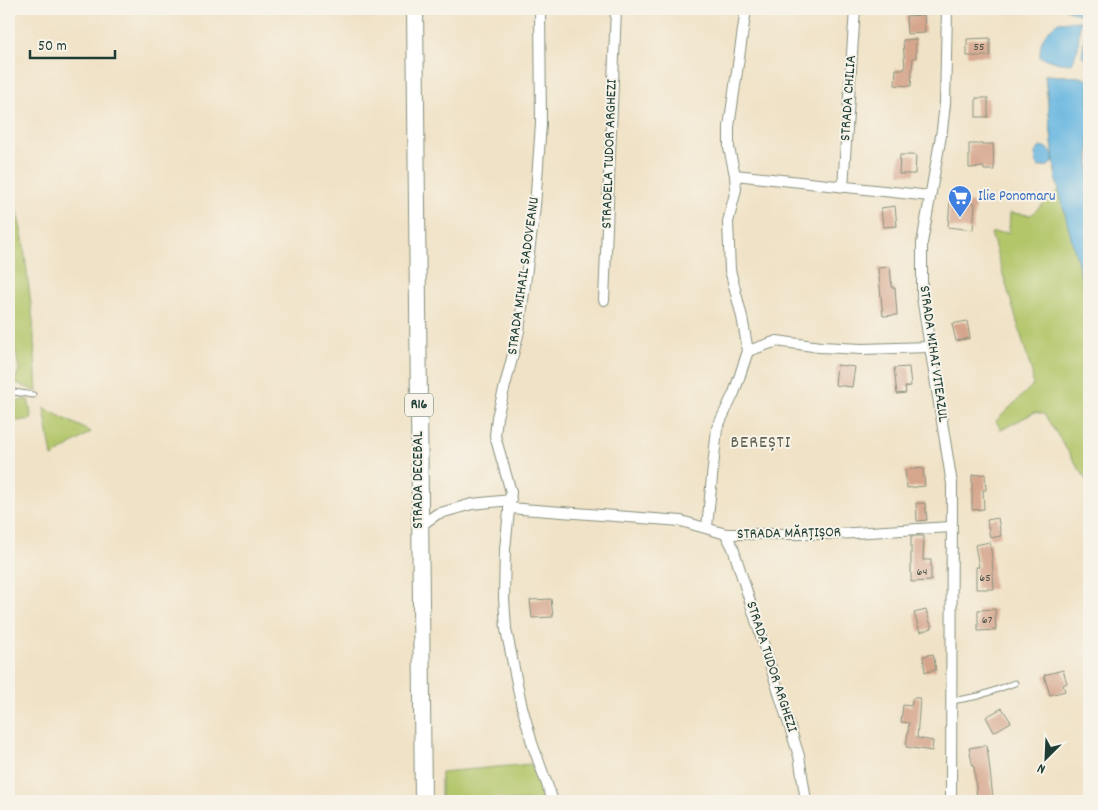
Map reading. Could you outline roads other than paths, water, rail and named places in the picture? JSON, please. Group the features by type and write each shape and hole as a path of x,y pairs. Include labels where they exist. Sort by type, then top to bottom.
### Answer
{"main road":[{"name":"STRADA DECEBAL","path":"415,9 422,801"}],"street":[{"name":"STRADA MIHAIL SADOVEANU","path":"540,9 541,124 534,206 519,331 497,417 495,436 508,481 510,504 507,516 504,588 506,629 521,703 532,743 553,801"},
{"name":"STRADELA TUDOR ARGHEZI","path":"604,300 616,9"},
{"path":"707,528 717,428 734,393 748,351 742,317 730,270 728,222 736,189 729,148 729,127 746,9"},
{"name":"STRADA CHILIA","path":"843,187 855,9"},
{"name":"STRADA MIHAI VITEAZUL","path":"947,9 945,104 922,243 922,297 952,484 950,801"},
{"path":"735,175 930,196"},
{"path":"748,351 777,341 820,347 862,349 930,348"},
{"name":"STRADA MĂRȚIȘOR","path":"420,526 437,514 472,504 510,504 681,521 726,534 837,534 951,527"},
{"name":"STRADA TUDOR ARGHEZI","path":"726,534 800,756 806,801"}],"lane":[{"path":"9,393 33,395"},
{"path":"952,701 979,696 1015,683"}],"water":[{"path":"1065,9 1089,9 1089,61 1082,56 1087,17"},
{"path":"1080,21 1078,48 1072,64 1059,63 1040,57 1042,41 1049,30 1058,22"},
{"path":"1045,75 1080,77 1089,80 1089,307 1056,179"},
{"path":"1040,147 1047,148 1053,155 1053,162 1048,166 1039,167 1036,162 1035,153"}],"place":[{"name":"Ilie Ponomaru","path":"960,218"}],"district":[{"name":"BEREȘTI","path":"761,443"}]}
